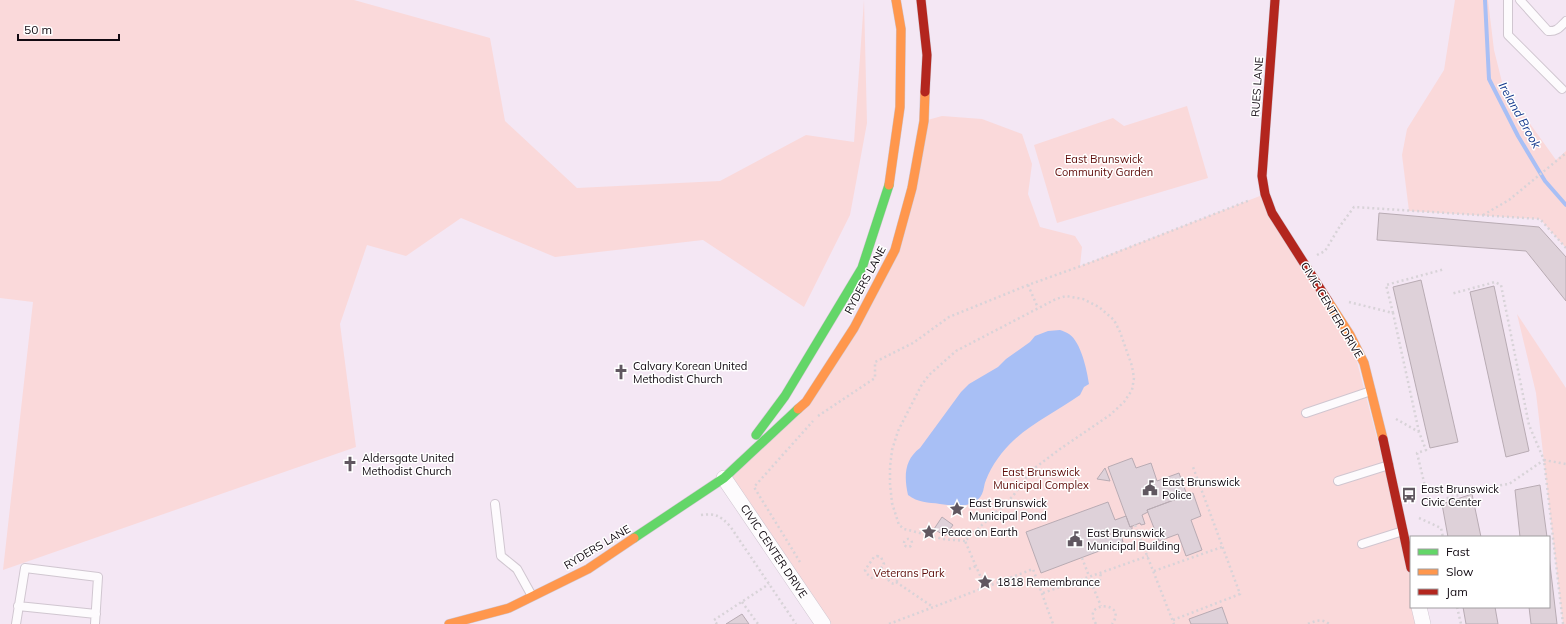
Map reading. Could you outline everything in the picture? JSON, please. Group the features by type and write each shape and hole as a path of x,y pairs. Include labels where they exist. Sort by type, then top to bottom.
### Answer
{"main road":[{"name":"RYDERS LANE","path":"724,478 785,396 862,268 889,184 900,108 901,29 896,0"},
{"name":"RYDERS LANE","path":"449,624 509,608 588,569 724,478 806,402 854,328 895,250 912,188 924,121 927,55 921,0"},
{"name":"RUES LANE","path":"1262,176 1275,0"},
{"name":"CIVIC CENTER DRIVE","path":"1262,176 1265,194 1272,213 1350,335 1364,363 1390,464 1410,563"}],"street":[{"name":"CIVIC CENTER DRIVE","path":"724,478 823,624"},
{"path":"1419,608 1423,624"}],"lane":[{"path":"1508,0 1508,35 1562,89"},
{"path":"1520,0 1548,31 1554,32 1558,30 1566,21"},
{"path":"1306,413 1372,391"},
{"path":"1338,481 1390,464"},
{"path":"494,504 501,556 517,569 532,596"},
{"path":"1362,544 1403,531"},
{"path":"16,624 25,568 98,577 95,624"},
{"path":"18,606 96,614"}],"path":[{"path":"1482,215 1509,200 1566,153"},
{"path":"803,567 754,487 817,416 875,378 875,362 912,343 949,317 1265,194"},
{"path":"1311,258 1325,251 1340,226 1354,208 1540,219 1566,248"},
{"path":"1445,268 1386,285 1419,432 1426,450 1417,453 1429,503 1509,484 1544,460 1566,464"},
{"path":"1451,294 1495,282 1501,284 1529,425 1544,460 1563,624"},
{"path":"1028,285 1038,308"},
{"path":"1066,296 1083,299 1099,307 1114,320 1120,332 1132,366 1134,378 1132,390 1124,402 1110,415 1036,467 1013,496 965,541 943,539 908,531 899,525 892,503 889,476 892,450 898,431 921,386 929,375 956,351 1056,299 1066,296"},
{"path":"1347,301 1393,313"},
{"path":"1391,417 1419,432"},
{"path":"1173,620 1240,594 1193,467"},
{"path":"698,516 711,514 720,517 730,526 796,624"},
{"path":"1414,516 1441,528 1443,536"},
{"path":"1136,525 1174,624"},
{"path":"965,541 985,587"},
{"path":"1154,571 1222,547"},
{"path":"1042,593 1148,556"},
{"path":"874,557 881,557 884,560 884,564 880,570 875,577 872,578 866,573 865,570 874,557"},
{"path":"1082,558 1089,576"},
{"path":"969,569 976,566"},
{"path":"889,624 1033,568 1053,624"},
{"path":"880,570 889,576 892,574 895,575 897,579 896,582"},
{"path":"1080,580 1084,586 1093,587 1100,582 1100,572"},
{"path":"889,576 888,580 892,584 896,582 934,607"},
{"path":"717,624 714,620 769,584"},
{"path":"1093,587 1101,606"},
{"path":"742,602 758,624"},
{"path":"1096,624 1093,616 1096,609 1101,606 1106,606 1112,609 1115,615 1113,623 1117,624"},
{"path":"1457,608 1461,624"},
{"path":"1308,624 1319,620 1329,624"}],"green space":[{"path":"0,0 354,0 490,38 505,121 577,188 720,181 806,135 854,142 864,0 867,123 850,215 804,307 703,240 555,257 461,218 406,256 367,245 340,324 356,447 3,570 33,302 0,298"},
{"path":"1455,0 1488,0 1494,50 1503,86 1556,160 1566,151 1566,248 1540,219 1409,211 1402,155 1407,129 1444,70"},
{"name":"East Brunswick Community Garden","path":"1187,106 1208,178 1057,223 1034,145 1113,118 1124,126"},
{"name":"East Brunswick Municipal Complex","path":"942,116 982,119 1022,134 1032,164 1028,194 1040,227 1075,236 1082,247 1080,266 1265,194 1350,335 1410,564 1410,608 1419,608 1423,624 823,624 724,478 806,402 895,250 924,121"},
{"path":"1517,314 1566,388 1566,624 1563,624 1536,393"}],"water":[{"name":"East Brunswick Municipal Pond","path":"1060,330 1068,333 1073,338 1077,343 1083,357 1089,384 1084,387 1080,395 1029,428 1010,444 994,464 985,482 982,494 979,499 974,502 963,505 951,505 919,501 908,495 906,469 908,463 961,392 969,384 998,367 1006,359 1030,342 1035,336 1048,331"}],"building":[{"path":"1379,213 1539,227 1566,257 1566,301 1526,251 1377,240"},
{"path":"1421,280 1458,442 1430,448 1393,287"},
{"path":"1494,286 1529,451 1506,457 1470,292"},
{"name":"East Brunswick Police","path":"1132,458 1136,468 1151,463 1157,481 1179,473 1187,495 1147,510 1148,512 1142,515 1145,524 1141,525 1140,523 1130,527 1108,467"},
{"path":"1105,468 1110,481 1097,479"},
{"path":"1540,485 1547,536 1520,536 1515,490"},
{"path":"1193,493 1201,516 1191,520 1202,550 1186,556 1178,534 1159,541 1147,510"},
{"path":"1472,494 1481,536 1448,536 1442,504"},
{"name":"East Brunswick Municipal Building","path":"1108,502 1115,520 1126,516 1130,527 1132,526 1132,529 1121,535 1123,542 1041,573 1026,532"},
{"path":"942,517 953,525 945,536 934,529"},
{"path":"1550,564 1557,624 1531,624 1529,608 1550,608"},
{"path":"1222,607 1228,624 1191,624 1189,619"},
{"path":"1463,608 1495,608 1498,624 1466,624"},
{"path":"742,614 749,624 726,624"}],"waterway":[{"name":"Ireland Brook","path":"1485,0 1489,79 1518,136 1545,181 1566,205"}],"traffic: fast":[{"path":"756,435 785,396 862,268 889,185"},
{"path":"634,538 724,478 798,409"}],"traffic: slow":[{"path":"889,185 900,107 901,29 896,0"},
{"path":"798,409 806,402 854,328 895,250 912,188 924,121 925,92"},
{"path":"1328,301 1350,335 1364,363 1383,439"},
{"path":"449,624 509,608 588,569 634,538"}],"traffic: jam":[{"path":"921,0 927,55 925,92"},
{"path":"1275,0 1262,176 1265,194 1272,213 1328,301"},
{"path":"1383,439 1410,563"}],"place":[{"name":"Calvary Korean United Methodist Church","path":"621,372"},
{"name":"Aldersgate United Methodist Church","path":"350,464"},
{"name":"East Brunswick Police","path":"1150,488"},
{"name":"East Brunswick Civic Center","path":"1409,495"},
{"name":"East Brunswick Municipal Pond","path":"957,509"},
{"name":"Peace on Earth","path":"929,532"},
{"name":"East Brunswick Municipal Building","path":"1075,539"},
{"name":"1818 Remembrance","path":"985,582"}],"park label":[{"name":"Veterans Park","path":"909,573"}]}
